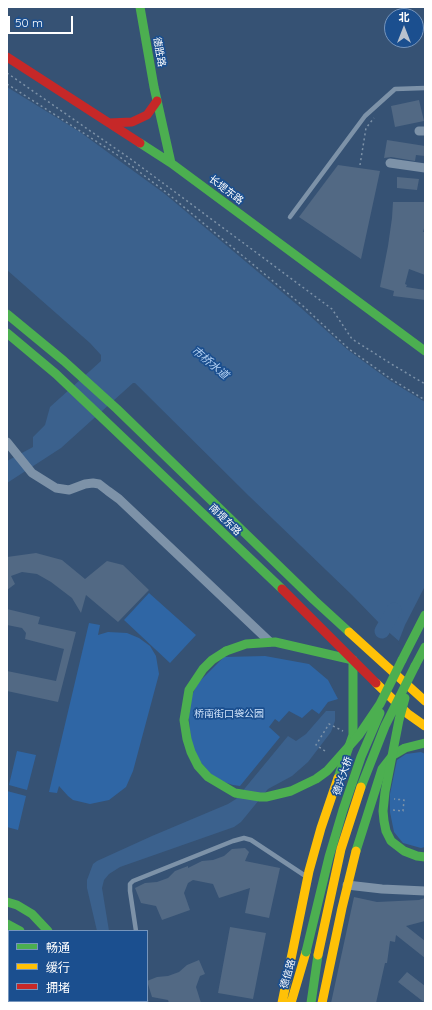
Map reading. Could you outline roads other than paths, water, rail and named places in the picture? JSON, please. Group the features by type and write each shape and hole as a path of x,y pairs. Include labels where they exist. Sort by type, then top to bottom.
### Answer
{"main road":[{"name":"德胜路","path":"140,7 157,101 171,163"},
{"name":"长堤东路","path":"7,56 171,163 425,351"},
{"path":"109,123 132,122 147,115 157,101"},
{"name":"南堤东路","path":"7,314 64,361 117,409 314,600 425,701"},
{"name":"南堤东路","path":"7,333 56,374 103,418 304,610 408,714 425,726"},
{"name":"德兴大桥","path":"306,952 325,870 361,757 402,660 425,616"},
{"path":"282,1003 308,878 321,828 353,735 353,660 296,646 270,642 246,644 226,651 212,660 203,669 189,690 184,720 187,739 191,752 198,766 208,777 235,793 266,797 291,791 316,779 327,771 359,735 380,704 402,660"},
{"name":"德兴大桥","path":"311,1003 326,915 340,855 358,795 384,726 425,647"},
{"path":"415,666 399,720 385,792 383,811 386,831 391,841 404,851 425,857"},
{"path":"322,1003 356,851 382,769 393,755 405,748 425,743"},
{"path":"7,902 17,905 32,914 47,930"},
{"path":"7,924 18,930"},
{"name":"德信路","path":"291,1003 306,952"}],"street":[{"path":"390,163 425,168"},
{"path":"7,442 32,473 46,483 61,490 69,490 85,484 99,484 118,499 270,642"},
{"path":"348,885 382,889 425,891"}],"lane":[{"path":"290,217 365,116 395,89 425,88"},
{"path":"136,930 130,884 233,841 244,838 251,840 308,878"}],"water":[{"name":"市桥水道","path":"7,87 80,132 165,194 301,308 348,350 389,380 425,402 425,664 384,628 135,383 133,383 61,448 7,483 7,461 33,447 33,437 45,425 50,407 101,361 101,355 90,343 7,270"},
{"path":"326,711 335,711 335,721 331,732 308,762 292,776 268,789 241,822 234,827 120,867 109,874 104,880 102,888 109,930 97,930 87,888 87,880 93,864 152,836 228,804 236,799 288,736 296,741 306,734"}],"waterway":[{"path":"382,631 394,610"}],"park label":[{"name":"桥南街口袋公园","path":"229,714"}]}
